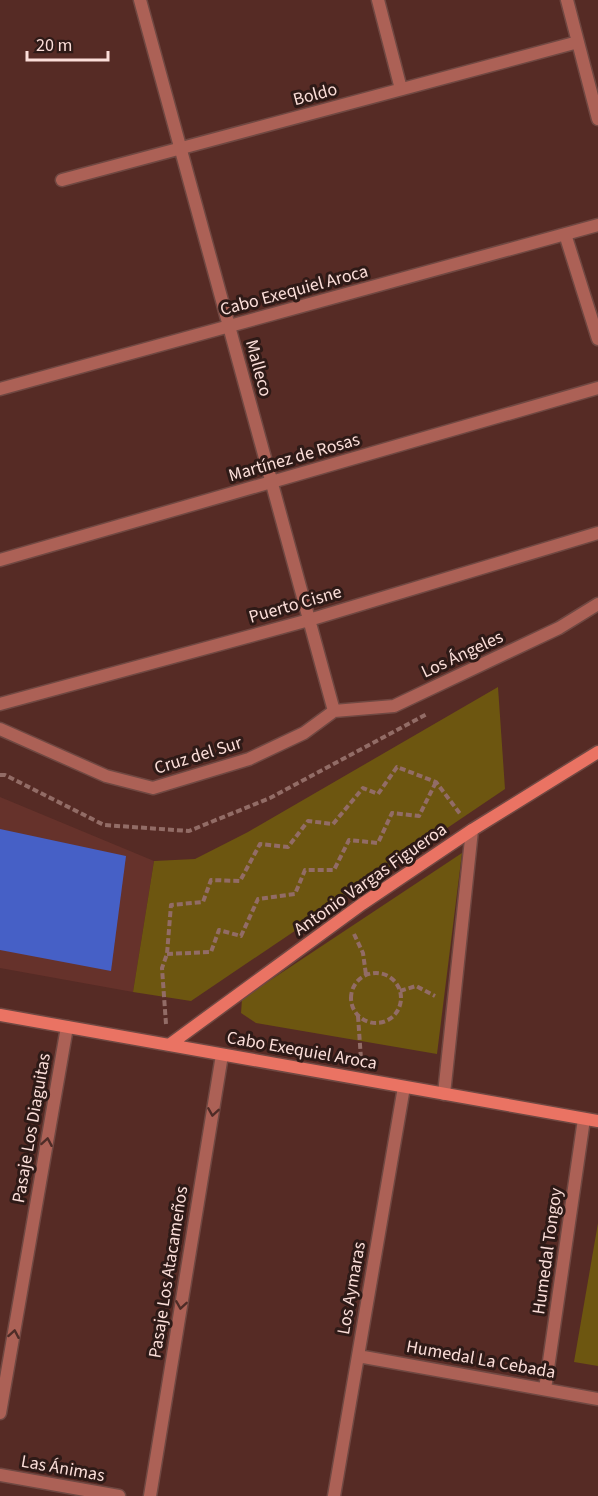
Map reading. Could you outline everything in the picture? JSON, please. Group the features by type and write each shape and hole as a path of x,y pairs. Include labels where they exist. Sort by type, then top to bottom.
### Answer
{"street":[{"name":"Malleco","path":"140,0 334,711"},
{"path":"378,0 401,89"},
{"path":"567,0 598,118"},
{"name":"Boldo","path":"62,180 578,42"},
{"name":"Cabo Exequiel Aroca","path":"0,389 598,225"},
{"path":"565,234 598,339"},
{"name":"Martínez de Rosas","path":"0,560 598,388"},
{"name":"Puerto Cisne","path":"0,704 309,620 598,533"},
{"name":"Los Ángeles","path":"334,711 394,706 559,628 598,604"},
{"name":"Cruz del Sur","path":"0,729 106,776 153,788 249,759 304,734 334,711"},
{"name":"Antonio Vargas Figueroa","path":"169,1045 362,904 472,830 598,752"},
{"path":"444,1094 472,830"},
{"name":"Cabo Exequiel Aroca","path":"0,1016 598,1121"},
{"name":"Pasaje Los Diaguitas","path":"0,1413 67,1027"},
{"name":"Pasaje Los Atacameños","path":"150,1496 222,1054"},
{"name":"Los Aymaras","path":"333,1496 404,1087"},
{"name":"Humedal Tongoy","path":"545,1389 584,1119"},
{"name":"Humedal La Cebada","path":"358,1356 598,1399"},
{"name":"Las Ánimas","path":"0,1475 119,1496"}],"path":[{"path":"169,1045 162,968 167,954 171,905 203,902 211,880 240,881 260,844 288,847 308,821 333,824 363,788 378,795 397,767 436,782 472,830"},
{"path":"167,954 211,952 219,930 241,936 258,899 295,894 305,870 334,870 349,840 378,843 392,813 419,816 436,782"},
{"path":"362,904 353,936 363,953 366,975"},
{"path":"358,1016 372,1023 388,1021 399,1008 400,991 390,977 382,974 366,975 359,980 351,993 351,1001 358,1016 361,1079"},
{"path":"400,991 416,986 453,1007"}],"shaded area":[{"path":"498,687 505,789 191,1001 133,992 154,861 195,859 248,832"},
{"path":"0,797 154,861 133,992 0,968"},
{"path":"462,853 437,1054 256,1023 241,1013 242,999"},
{"path":"598,1223 598,1366 574,1362"}],"building":[{"path":"0,829 126,856 111,971 0,950"}]}
